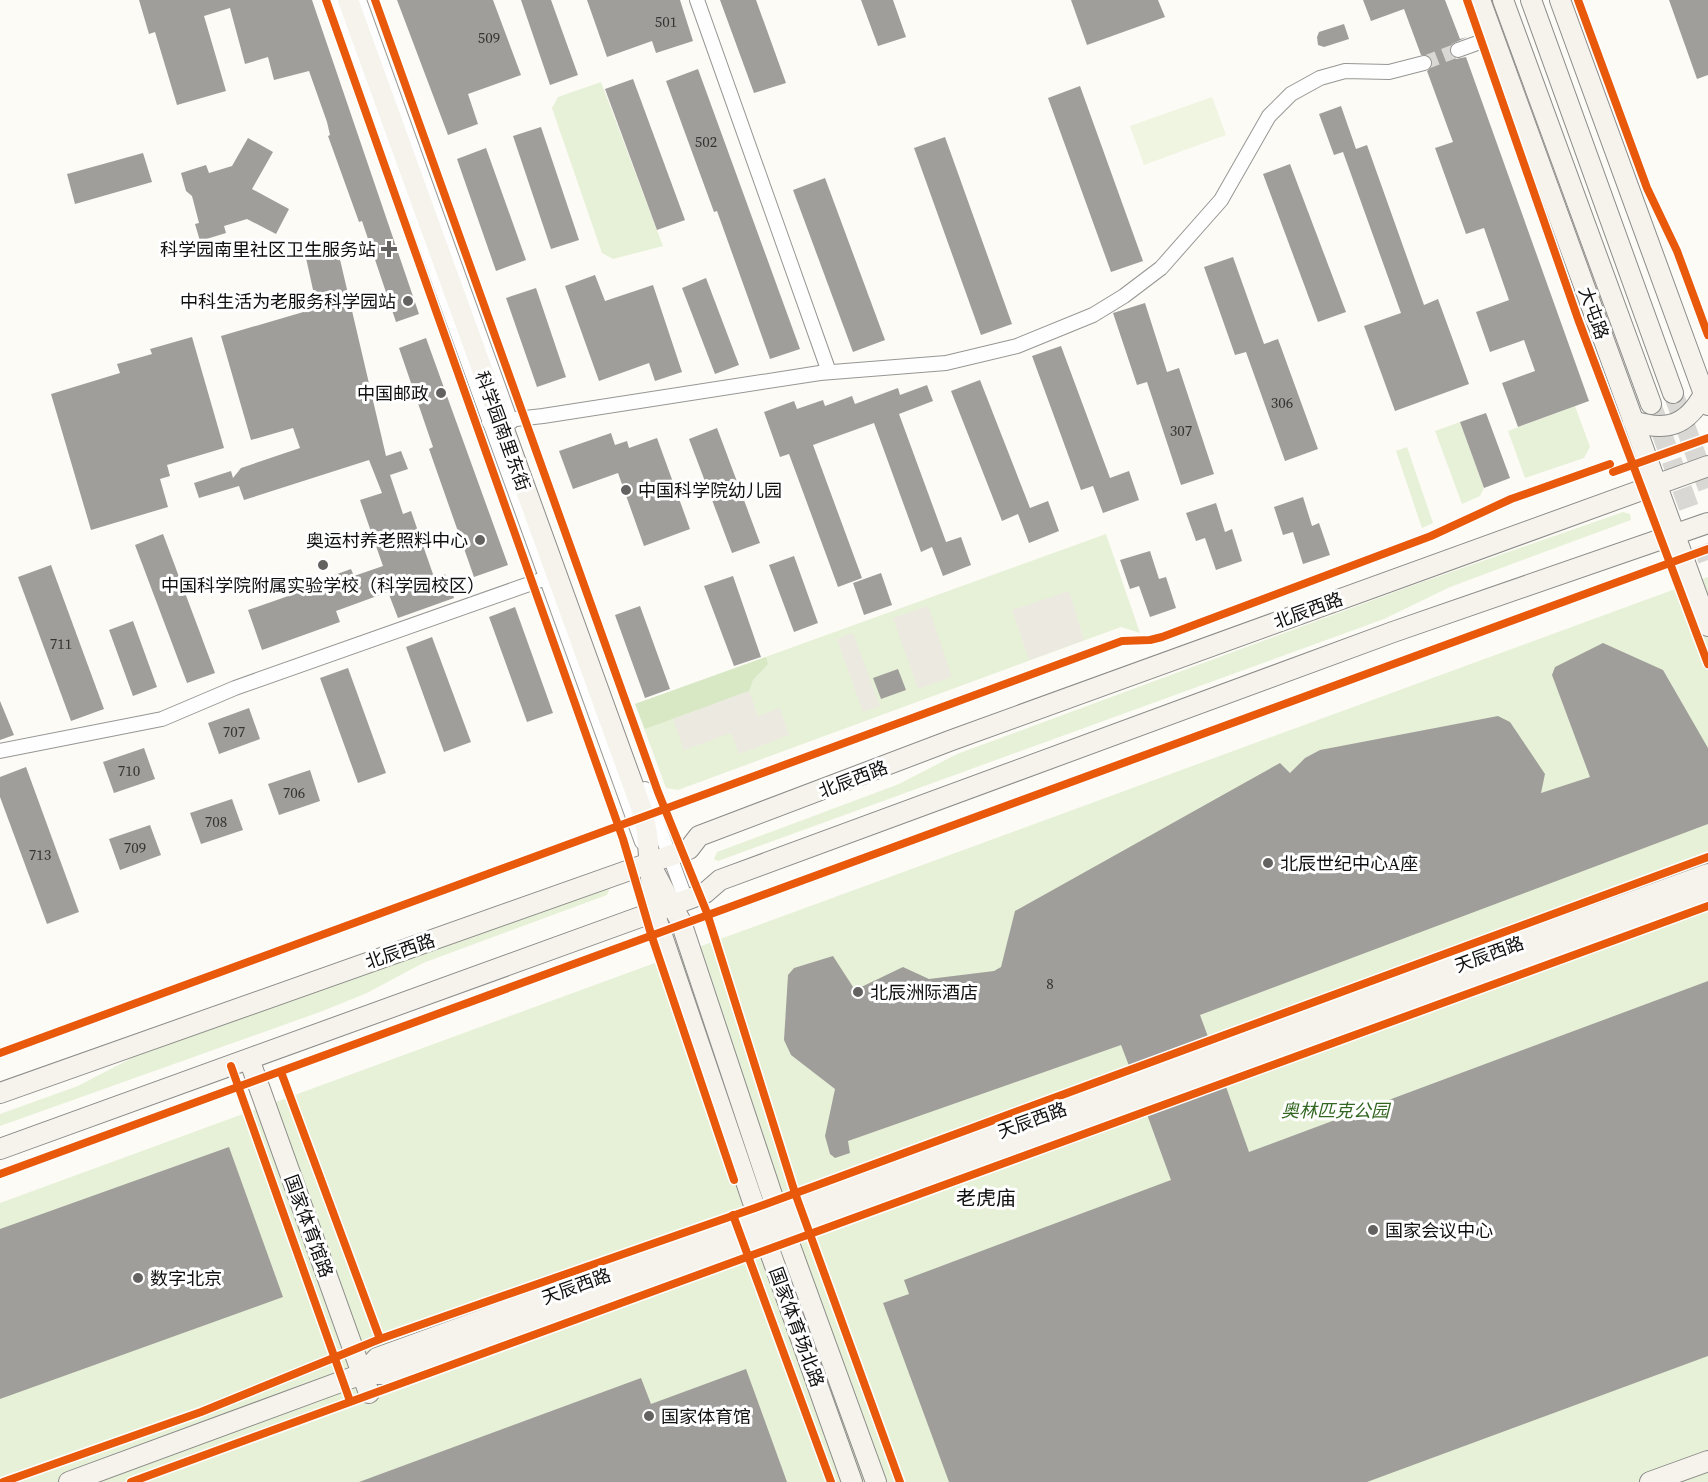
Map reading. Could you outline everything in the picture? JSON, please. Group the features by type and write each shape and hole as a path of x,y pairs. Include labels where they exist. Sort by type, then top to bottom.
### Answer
{"street":[{"path":"337,0 499,420"},
{"name":"科学园南里东街","path":"348,0 642,810 650,863"},
{"path":"359,0 499,420"},
{"path":"697,0 829,372"},
{"name":"大屯路","path":"1480,0 1708,626"},
{"name":"大屯路","path":"1503,0 1651,404"},
{"path":"1531,0 1673,393"},
{"path":"1560,0 1706,400 1694,414 1674,423 1655,428 1633,421"},
{"path":"1458,50 1494,37"},
{"path":"499,420 543,416 829,372 946,363 1017,346 1093,315 1161,268 1193,235 1221,200 1269,116 1291,94 1320,78 1345,71 1389,72 1424,63"},
{"name":"北辰西路","path":"0,1093 689,849 699,836 952,740 1708,466"},
{"path":"0,1149 705,893 720,880 1382,636 1708,523"},
{"path":"0,751 162,719 236,688 556,575 670,855 669,906"},
{"path":"650,863 669,906"},
{"name":"天辰西路","path":"69,1482 362,1374 377,1358 761,1228 1708,874"},
{"name":"天辰西路","path":"780,1221 1708,892"},
{"name":"国家体育场北路","path":"669,906 780,1221 876,1482"},
{"name":"国家体育场北路","path":"669,906 761,1228 852,1482"},
{"name":"国家体育馆路","path":"249,1059 369,1394"},
{"name":"国家体育场北路","path":"780,1221 800,1237 888,1482"},
{"path":"1650,1482 1708,1461"}],"green space":[{"path":"601,82 663,246 613,259 602,253 552,108 558,97"},
{"path":"1212,97 1226,135 1144,165 1130,126"},
{"path":"1575,406 1590,447 1584,458 1525,478 1508,431"},
{"path":"1460,422 1484,488 1480,496 1462,504 1435,431"},
{"path":"1407,447 1433,523 1422,528 1396,451"},
{"path":"1623,512 1630,514 1631,520 1450,587 1384,619 718,861 714,859 717,852 899,784 957,754 1411,586"},
{"path":"1106,534 1140,633 1121,627 678,790 666,788 635,704"},
{"name":"奥林匹克公园","path":"1708,577 1708,1482 0,1482 0,1203"},
{"path":"766,657 768,664 753,680 749,691 645,729 635,704"},
{"path":"608,885 610,888 607,895 423,963 367,993 320,1012 0,1126 0,1114 78,1086 145,1051"}],"shaded area":[{"path":"1069,591 1084,640 1029,660 1012,610"},
{"path":"928,606 952,677 918,689 893,618"},
{"path":"853,633 880,706 863,712 837,639"},
{"path":"749,691 758,716 780,708 789,735 739,754 731,733 684,750 673,719"}],"building":[{"path":"139,0 312,0 419,314 396,322 362,221 359,222 328,136 330,135 327,122 309,71 274,80 268,57 245,64 230,8 204,16 226,91 177,105 155,32 149,34"},
{"path":"397,0 493,0 521,75 468,94 478,124 448,135"},
{"path":"521,0 551,0 578,75 550,85"},
{"path":"587,0 680,0 693,41 656,53 652,41 607,57"},
{"path":"720,0 756,0 786,83 754,93"},
{"path":"861,0 893,0 906,37 878,46"},
{"path":"1071,0 1158,0 1165,17 1087,45"},
{"path":"1363,0 1445,0 1460,39 1467,37 1452,44 1449,52 1456,59 1466,57 1589,401 1518,427 1502,383 1535,371 1524,340 1490,352 1476,312 1509,300 1484,228 1466,234 1435,148 1453,142 1427,71 1432,66 1432,60 1427,55 1421,55 1404,9 1371,21"},
{"path":"1669,0 1708,0 1708,75 1697,79"},
{"path":"1344,24 1349,39 1324,47 1318,45 1319,32"},
{"path":"698,69 800,349 770,359 717,211 714,212 666,81"},
{"path":"633,79 685,220 657,230 605,89"},
{"path":"1080,86 1143,261 1111,272 1048,98"},
{"path":"1341,106 1356,149 1367,145 1424,305 1438,299 1469,384 1395,411 1364,326 1401,313 1343,152 1334,155 1319,114"},
{"path":"541,127 579,240 551,249 513,136"},
{"path":"945,137 1012,324 981,335 914,148"},
{"path":"248,138 273,152 252,189 289,209 276,234 247,219 224,226 226,233 200,241 195,224 199,223 192,196 186,191 181,173 206,165 209,173 232,166"},
{"path":"486,148 526,260 496,271 457,159"},
{"path":"143,153 152,182 75,204 67,174"},
{"path":"1290,164 1346,312 1318,322 1263,174"},
{"path":"825,178 885,340 853,352 793,190"},
{"path":"338,251 386,456 401,451 408,469 390,475 403,514 411,511 434,577 445,574 454,598 398,618 388,592 336,611 340,622 262,650 248,610 294,594 293,590 351,569 354,576 383,566 360,500 382,493 369,460 244,500 239,486 199,498 194,483 231,471 233,478 241,468 300,448 293,428 251,440 221,336 317,308 306,258"},
{"path":"1233,257 1264,344 1278,339 1318,449 1285,461 1246,352 1235,355 1204,267"},
{"path":"595,275 605,301 653,285 682,372 655,381 649,363 599,381 565,286"},
{"path":"706,278 739,365 715,374 682,288"},
{"path":"536,288 566,377 537,387 506,298"},
{"path":"1145,303 1167,372 1179,368 1214,474 1181,485 1147,382 1137,385 1113,313"},
{"path":"192,337 224,448 167,465 170,476 160,479 168,507 91,530 51,394 120,373 117,364 152,354 150,349"},
{"path":"426,338 508,565 474,577 429,449 433,447 399,348"},
{"path":"1061,346 1110,478 1129,471 1139,500 1103,513 1093,486 1081,490 1032,356"},
{"path":"980,380 1030,508 1048,501 1059,531 1029,543 1018,514 1002,521 951,391"},
{"path":"927,385 933,401 899,414 946,542 961,537 971,565 943,576 932,547 921,552 874,423 813,445 862,578 838,587 789,454 780,457 764,412 794,401 797,409 823,400 825,406 852,396 855,404 898,388 900,395"},
{"path":"1486,413 1510,478 1484,488 1460,422"},
{"path":"717,428 760,543 732,553 689,439"},
{"path":"611,433 615,445 627,441 629,448 657,438 690,529 644,546 618,473 573,489 559,451"},
{"path":"1303,497 1312,526 1319,523 1330,555 1303,564 1293,532 1283,535 1274,507"},
{"path":"1216,503 1225,532 1232,529 1242,561 1216,570 1205,538 1196,541 1186,513"},
{"path":"163,534 215,673 187,683 135,545"},
{"path":"1150,551 1159,579 1166,577 1176,608 1150,617 1139,586 1130,589 1120,560"},
{"path":"794,556 818,623 794,632 769,565"},
{"path":"51,565 104,709 71,721 18,577"},
{"path":"881,573 892,605 864,615 853,583"},
{"path":"733,576 761,657 734,666 704,586"},
{"path":"640,606 670,689 645,698 615,615"},
{"path":"515,607 553,713 527,722 489,617"},
{"path":"133,621 157,687 133,696 109,630"},
{"path":"432,637 471,742 444,752 406,647"},
{"path":"1603,643 1663,670 1708,748 1708,824 1200,1015 1210,1042 1131,1071 1121,1045 848,1141 850,1153 835,1158 830,1154 825,1136 835,1089 791,1055 784,1040 788,975 794,968 833,956 855,990 903,967 929,979 994,971 1001,967 1015,911 1280,763 1290,773 1305,758 1320,750 1498,716 1510,722 1545,774 1541,793 1590,777 1552,675 1555,667"},
{"path":"348,668 386,773 358,783 320,678"},
{"path":"898,669 906,690 881,699 873,678"},
{"path":"0,701 14,735 0,740"},
{"path":"249,708 260,739 219,754 208,723"},
{"path":"144,748 155,779 114,793 103,762"},
{"path":"26,767 79,912 47,924 0,797 0,777"},
{"path":"310,770 320,801 279,815 268,784"},
{"path":"232,799 243,830 201,844 190,813"},
{"path":"150,825 161,855 120,870 109,839"},
{"name":"国家会议中心","path":"1708,981 1708,1356 1367,1482 949,1482 883,1303 909,1294 904,1280 1171,1180 1145,1109 1224,1081 1249,1152"},
{"name":"数字北京","path":"229,1147 283,1297 0,1399 0,1229"},
{"name":"国家体育馆","path":"746,1369 787,1482 359,1482 641,1378 651,1404"}],"tunnel":[{"path":"1424,63 1458,50"},
{"path":"1673,393 1708,488"},
{"path":"1651,404 1708,560"}],"cycle path":[{"path":"326,0 623,839 651,934 734,1180"},
{"path":"375,0 658,792 707,913 795,1193 900,1482"},
{"path":"1467,0 1578,319 1708,664"},
{"path":"1578,0 1647,188 1677,251 1708,335"},
{"path":"1613,472 1708,438"},
{"path":"0,1053 1122,641 1162,637 1431,536 1511,499 1610,464"},
{"path":"0,1174 1708,549"},
{"path":"3,1482 201,1412 380,1339 755,1208 1708,857"},
{"path":"131,1482 1708,906"},
{"path":"231,1066 350,1401"},
{"path":"281,1072 380,1339"},
{"path":"733,1215 831,1482"}],"place":[{"name":"科学园南里社区卫生服务站","path":"389,249"},
{"name":"中科生活为老服务科学园站","path":"408,301"},
{"name":"中国邮政","path":"441,393"},
{"name":"中国科学院幼儿园","path":"626,490"},
{"name":"奥运村养老照料中心","path":"480,540"},
{"name":"中国科学院附属实验学校（科学园校区）","path":"323,565"},
{"name":"北辰世纪中心A座","path":"1268,863"},
{"name":"北辰洲际酒店","path":"858,992"},
{"name":"国家会议中心","path":"1373,1230"},
{"name":"数字北京","path":"138,1278"},
{"name":"国家体育馆","path":"649,1416"}],"district":[{"name":"老虎庙","path":"986,1198"}]}
